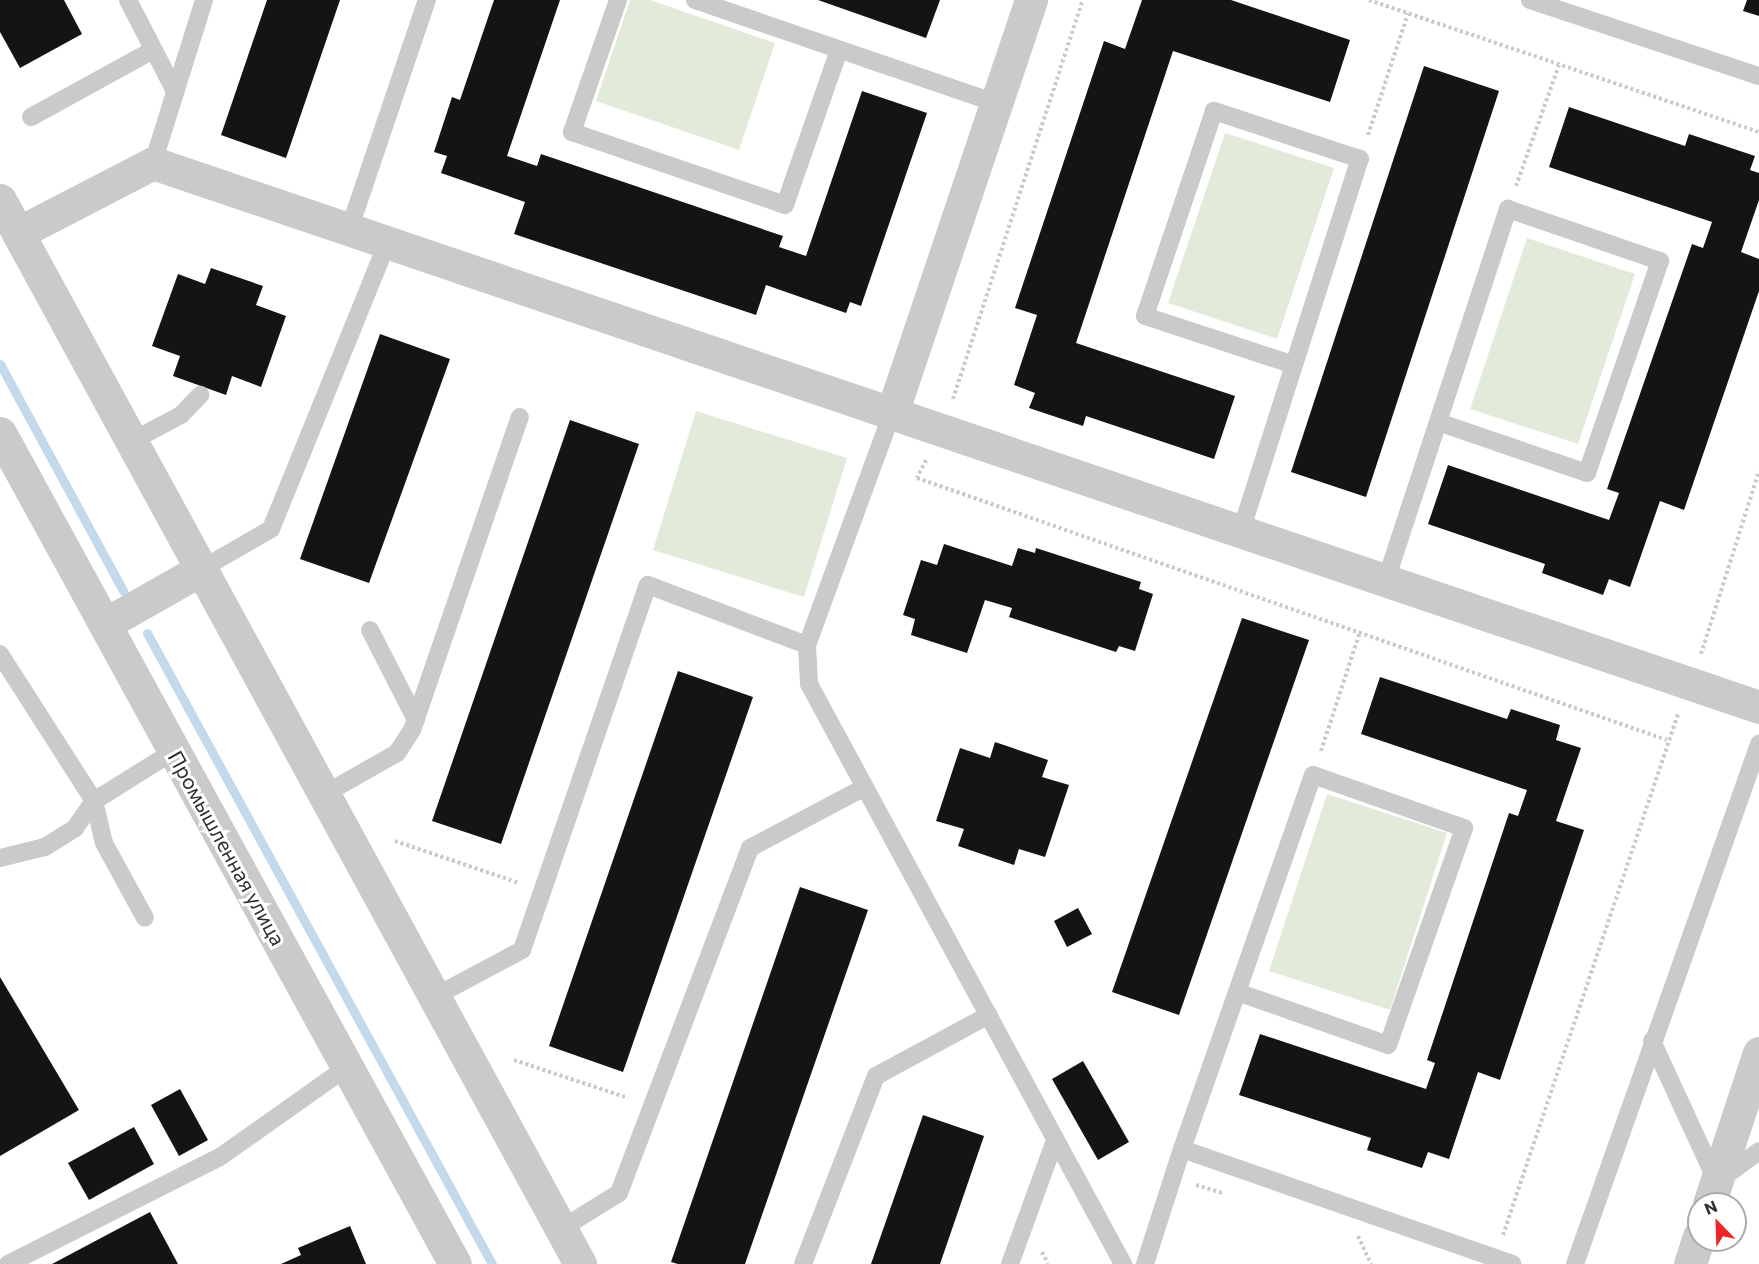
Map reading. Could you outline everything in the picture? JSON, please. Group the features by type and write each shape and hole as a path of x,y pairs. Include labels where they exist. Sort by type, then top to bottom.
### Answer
{"street":[{"path":"892,413 1031,0"},
{"path":"18,233 153,164 1759,707"},
{"path":"0,200 580,1264"},
{"name":"Промышленная улица","path":"0,433 455,1264"},
{"path":"105,624 200,570"},
{"path":"1713,1192 1759,1053"}],"lane":[{"path":"128,0 174,89"},
{"path":"153,164 174,89 204,0"},
{"path":"349,230 427,0"},
{"path":"618,0 572,132 785,205 839,50"},
{"path":"695,0 996,103"},
{"path":"1530,0 1580,8 1759,75"},
{"path":"31,117 153,50"},
{"path":"1241,531 1291,364 1360,159 1214,111 1145,316 1291,364"},
{"path":"1386,580 1508,209 1660,261 1587,473 1438,422"},
{"path":"200,570 271,529 387,243"},
{"path":"130,442 181,415 200,395"},
{"path":"892,413 807,645 809,684 989,1015 1054,1143 1123,1264"},
{"path":"323,795 397,753 416,720 520,417"},
{"path":"434,997 522,950 648,585 807,645"},
{"path":"370,630 416,720"},
{"path":"0,654 94,801 104,843 145,918"},
{"path":"1575,1264 1759,744"},
{"path":"0,858 45,846 75,828 94,801 174,751"},
{"path":"1144,1264 1182,1149 1313,775 1464,828 1388,1045 1237,992"},
{"path":"561,1229 619,1193 750,848 865,787"},
{"path":"803,1264 876,1076 989,1015"},
{"path":"1652,1041 1713,1192"},
{"path":"8,1264 220,1157 347,1066"},
{"path":"1010,1264 1054,1143"},
{"path":"1182,1149 1513,1264"},
{"path":"1714,1192 1759,1150"}],"path":[{"path":"1083,0 943,430 917,478 1667,740"},
{"path":"1369,0 1759,132"},
{"path":"1360,159 1408,13"},
{"path":"1508,209 1559,65"},
{"path":"1507,1223 1667,740 1691,684 1759,471"},
{"path":"1313,775 1360,632"},
{"path":"395,841 542,891"},
{"path":"514,1060 652,1106"},
{"path":"1356,1233 1371,1264"}],"green space":[{"path":"630,0 650,0 775,43 739,150 596,101"},
{"path":"1225,133 1334,168 1277,339 1168,303"},
{"path":"1527,238 1635,274 1578,444 1470,409"},
{"path":"696,411 847,458 804,597 653,550"},
{"path":"1327,794 1447,833 1390,1010 1269,971"}],"building":[{"path":"0,0 64,0 82,34 20,68 0,32"},
{"path":"267,0 340,0 286,158 221,135"},
{"path":"494,0 560,0 507,156 537,166 541,154 783,236 779,247 806,256 862,91 927,113 861,306 850,302 846,313 766,285 756,315 514,234 525,202 441,173 447,156 434,152 452,97 460,100"},
{"path":"818,0 940,0 926,38"},
{"path":"1142,0 1231,0 1350,40 1330,102 1173,51 1076,343 1235,396 1214,459 1086,416 1083,426 1029,408 1035,393 1014,385 1037,315 1015,308 1104,41 1125,49"},
{"path":"1747,0 1759,0 1759,16 1743,11"},
{"path":"1424,66 1499,91 1366,497 1291,472"},
{"path":"1569,107 1685,146 1689,134 1755,156 1750,170 1759,173 1759,200 1741,252 1759,259 1759,291 1684,510 1660,501 1630,587 1609,579 1603,595 1542,573 1545,564 1428,524 1448,465 1609,520 1619,493 1607,489 1692,244 1703,248 1712,222 1549,167"},
{"path":"211,268 263,286 256,305 286,316 261,387 232,376 226,395 173,376 180,356 152,346 178,274 205,284"},
{"path":"380,334 450,359 369,583 300,559"},
{"path":"570,420 639,444 501,844 432,821"},
{"path":"944,544 1012,566 1018,548 1035,553 1036,548 1141,582 1139,589 1153,594 1135,651 1119,646 1116,652 1009,617 1012,608 985,600 967,653 911,635 915,619 903,615 921,560 937,565"},
{"path":"1242,618 1309,640 1179,1015 1112,992"},
{"path":"678,671 753,697 623,1072 549,1046"},
{"path":"1380,677 1507,719 1511,709 1560,725 1556,740 1581,748 1556,821 1584,830 1500,1080 1478,1072 1449,1159 1428,1152 1422,1168 1367,1150 1371,1138 1239,1095 1260,1034 1426,1089 1435,1063 1427,1060 1509,813 1518,816 1527,790 1361,734"},
{"path":"995,742 1048,760 1042,777 1069,785 1045,857 1019,849 1014,865 958,846 964,829 936,821 960,748 990,758"},
{"path":"800,887 868,910 745,1264 678,1264 671,1262"},
{"path":"1078,908 1092,934 1067,947 1054,921"},
{"path":"0,977 79,1110 0,1156"},
{"path":"1083,1061 1129,1142 1098,1160 1052,1079"},
{"path":"180,1089 208,1140 179,1156 151,1105"},
{"path":"923,1115 984,1136 940,1264 871,1264"},
{"path":"134,1127 154,1164 89,1200 68,1163"},
{"path":"150,1212 178,1264 52,1264"},
{"path":"350,1226 366,1264 281,1264 301,1255 298,1248"}],"waterway":[{"path":"0,364 123,591"},
{"path":"147,633 492,1264"}]}
